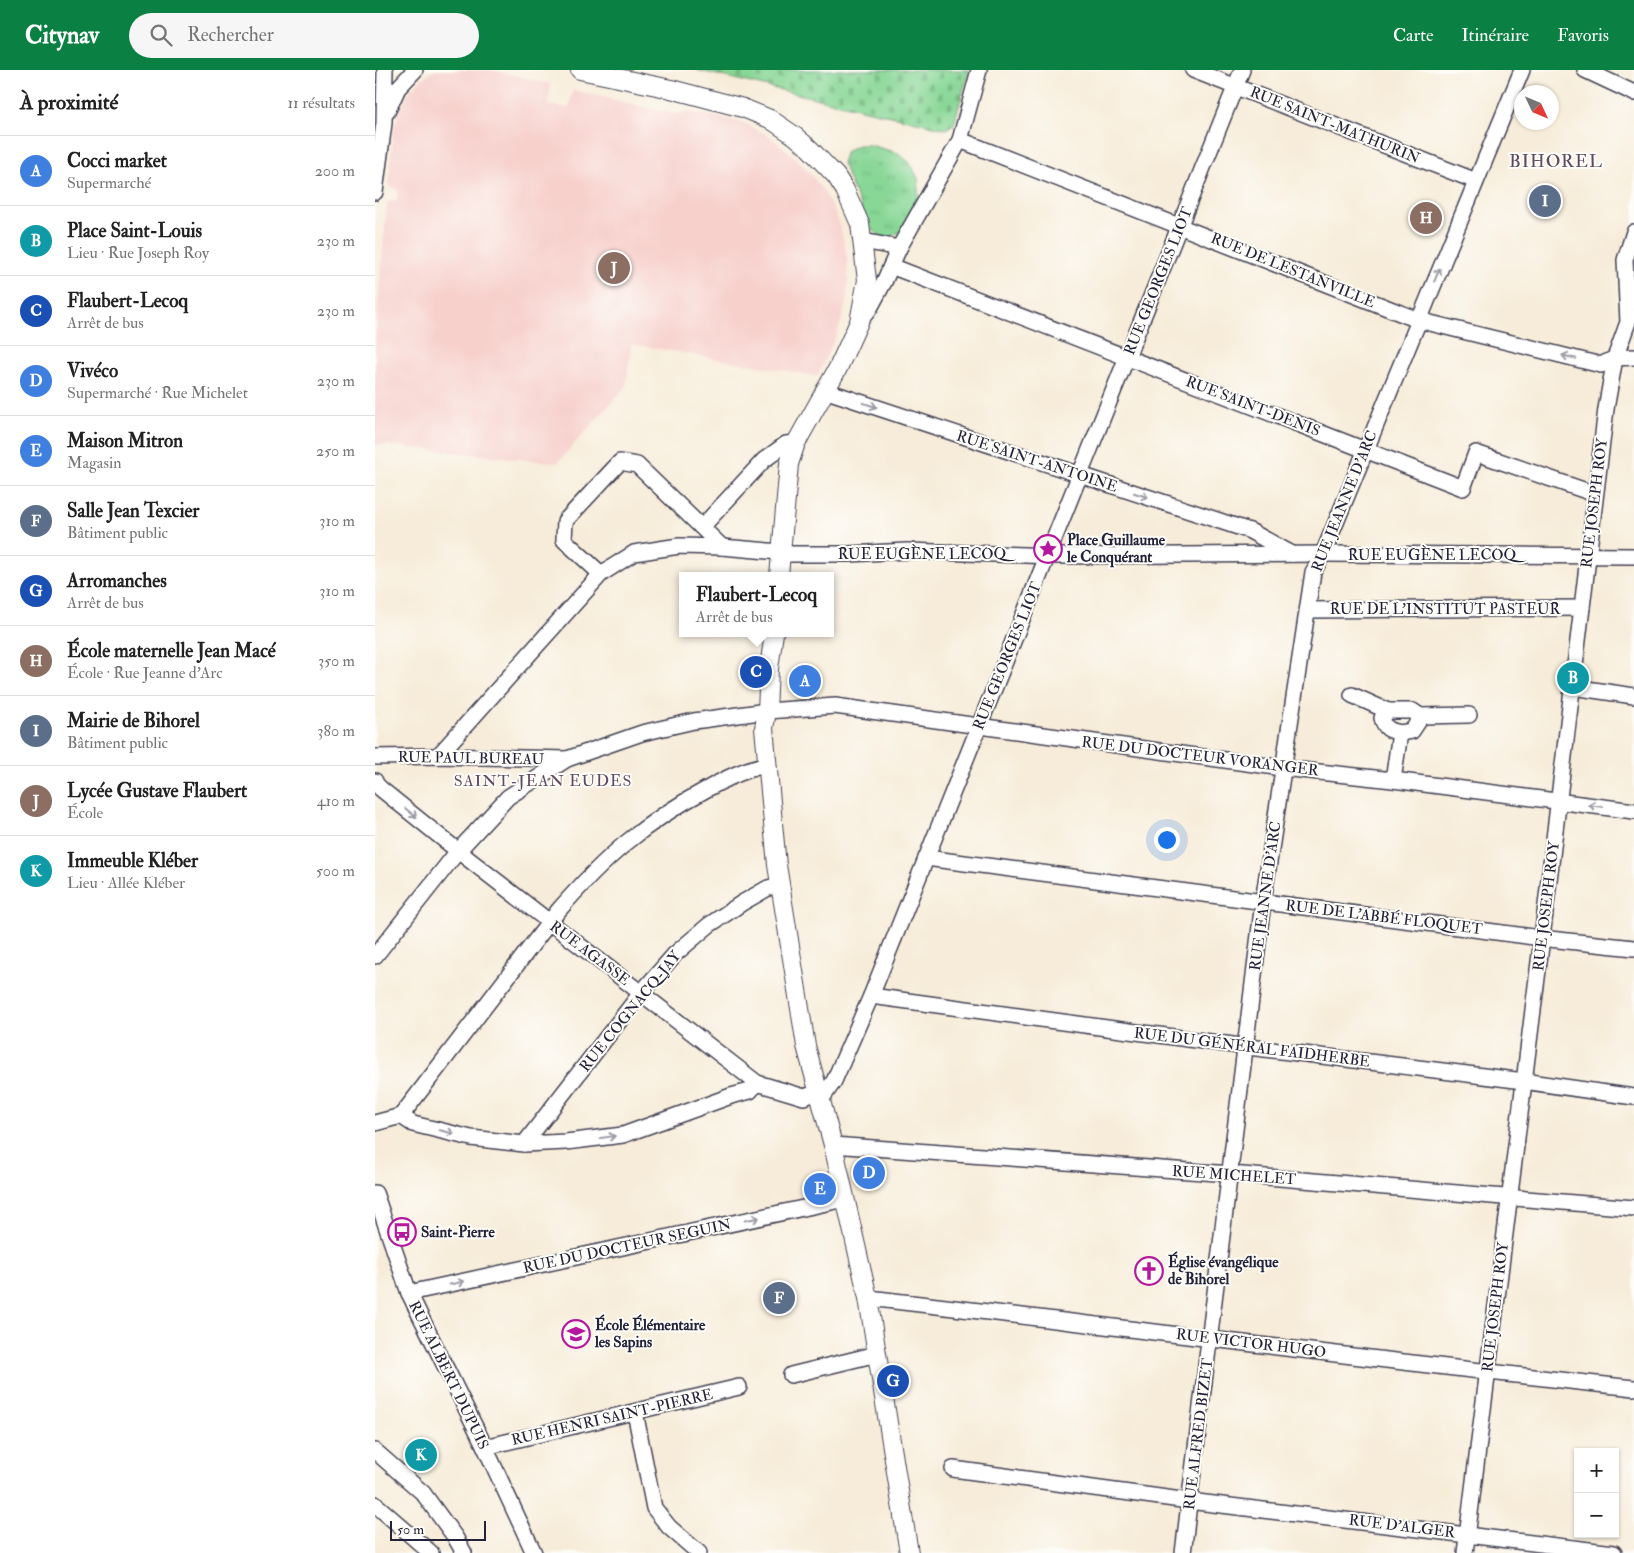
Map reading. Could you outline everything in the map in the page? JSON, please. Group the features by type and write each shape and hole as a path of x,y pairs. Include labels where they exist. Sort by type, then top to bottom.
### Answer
{"street":[{"path":"375,192 384,123 385,70"},
{"path":"384,123 398,88 415,70"},
{"path":"580,70 671,89 743,108 770,119 809,148 836,176 853,205 860,224 867,276 859,322"},
{"path":"779,572 789,464 796,443 838,368 859,322 870,308 899,248 958,142 979,70"},
{"name":"RUE SAINT-MATHURIN","path":"1193,70 1476,181"},
{"name":"RUE GEORGES LIOT","path":"820,1096 835,1081 871,996 1242,70"},
{"name":"RUE JEANNE D'ARC","path":"1246,1047 1263,902 1313,572 1323,554 1522,70"},
{"path":"1585,70 1634,93"},
{"name":"RUE DE LESTANVILLE","path":"958,142 1180,226 1418,320 1601,365 1615,358 1634,357"},
{"name":"RUE JOSEPH ROY","path":"1465,1553 1607,402 1615,358 1628,322 1625,260 1634,232"},
{"path":"863,241 899,248"},
{"path":"867,276 881,274 890,269"},
{"name":"RUE SAINT-DENIS","path":"890,269 1463,488 1476,453 1595,494"},
{"name":"RUE SAINT-ANTOINE","path":"824,390 1249,531 1292,554"},
{"path":"702,527 764,460 786,444 796,443"},
{"path":"601,574 564,540 565,521 620,462 637,465 722,547"},
{"path":"1249,531 1250,555"},
{"name":"RUE EUGÈNE LECOQ","path":"438,756 601,574 634,553 679,546 722,547 791,554 907,551 1048,556 1323,554 1634,556"},
{"name":"RUE DE L'INSTITUT PASTEUR","path":"1308,610 1582,608"},
{"path":"773,637 764,728 777,865 807,1046 833,1145 868,1298 909,1553"},
{"path":"1573,687 1634,696"},
{"path":"1352,695 1388,710 1413,711 1420,716 1469,715"},
{"name":"RUE DU DOCTEUR VORANGER","path":"567,759 642,733 694,721 767,711 835,706 1283,768 1634,811"},
{"path":"1388,710 1383,718 1384,726 1400,733 1412,731 1420,716"},
{"path":"1393,780 1400,733"},
{"name":"RUE PAUL BUREAU","path":"375,761 438,756 567,759"},
{"path":"375,956 458,851 507,797 567,759"},
{"path":"375,1123 401,1116 549,922 583,882 614,852 647,825 678,804 751,768 767,765"},
{"name":"RUE AGASSE","path":"375,781 381,789 458,851 757,1083 804,1097 820,1096"},
{"name":"RUE DE L'ABBÉ FLOQUET","path":"926,858 1542,938 1634,948"},
{"name":"RUE COGNACQ-JAY","path":"524,1144 641,993 675,954 709,925 741,902 768,888 780,885"},
{"name":"RUE DU GÉNÉRAL FAIDHERBE","path":"871,996 1634,1097"},
{"name":"RUE ALFRED BIZET","path":"1183,1553 1246,1047"},
{"path":"401,1116 413,1124 471,1138 524,1144 566,1142 623,1134 750,1091 757,1083"},
{"name":"RUE MICHELET","path":"833,1145 1231,1174 1634,1208"},
{"name":"RUE ALBERT DUPUIS","path":"375,1193 409,1293 485,1447 534,1553"},
{"name":"RUE DU DOCTEUR SEGUIN","path":"409,1293 845,1199"},
{"name":"RUE VICTOR HUGO","path":"868,1298 1634,1388"},
{"path":"791,1375 877,1354"},
{"name":"RUE HENRI SAINT-PIERRE","path":"485,1447 739,1387"},
{"path":"635,1412 654,1508 669,1527 699,1553"},
{"path":"375,1451 423,1494 455,1537 464,1553"},
{"name":"RUE D'ALGER","path":"953,1469 1189,1501 1614,1553"},
{"path":"375,1504 431,1553"}],"shaded area":[{"path":"436,70 492,70 550,84 549,105 569,108 573,90 674,114 689,112 730,119 767,135 778,143 795,157 823,191 836,215 847,257 846,304 836,336 817,376 631,344 626,387 557,463 375,444 375,340 387,202 397,200 398,190 389,186 393,133 401,105 409,92 425,76"}],"green space":[{"path":"696,70 969,70 954,124 946,129"},
{"path":"858,145 870,145 898,153 911,164 918,179 918,199 901,231 889,238 880,236 869,226 842,163 846,151"}],"place":[{"name":"Mairie de Bihorel","path":"1545,201"},
{"name":"École maternelle Jean Macé","path":"1426,218"},
{"name":"Lycée Gustave Flaubert","path":"614,268"},
{"name":"Place Guillaume le Conquérant","path":"1048,549"},
{"name":"Flaubert-Lecoq","path":"756,672"},
{"name":"Place Saint-Louis","path":"1573,678"},
{"name":"Cocci market","path":"805,681"},
{"name":"Vivéco","path":"869,1173"},
{"name":"Maison Mitron","path":"820,1189"},
{"name":"Saint-Pierre","path":"402,1232"},
{"name":"Église évangélique de Bihorel","path":"1149,1271"},
{"name":"Salle Jean Texcier","path":"779,1298"},
{"name":"École Élémentaire les Sapins","path":"576,1334"},
{"name":"Arromanches","path":"893,1381"},
{"name":"Immeuble Kléber","path":"421,1455"}],"district":[{"name":"BIHOREL","path":"1556,161"},
{"name":"SAINT-JEAN EUDES","path":"543,780"}]}
